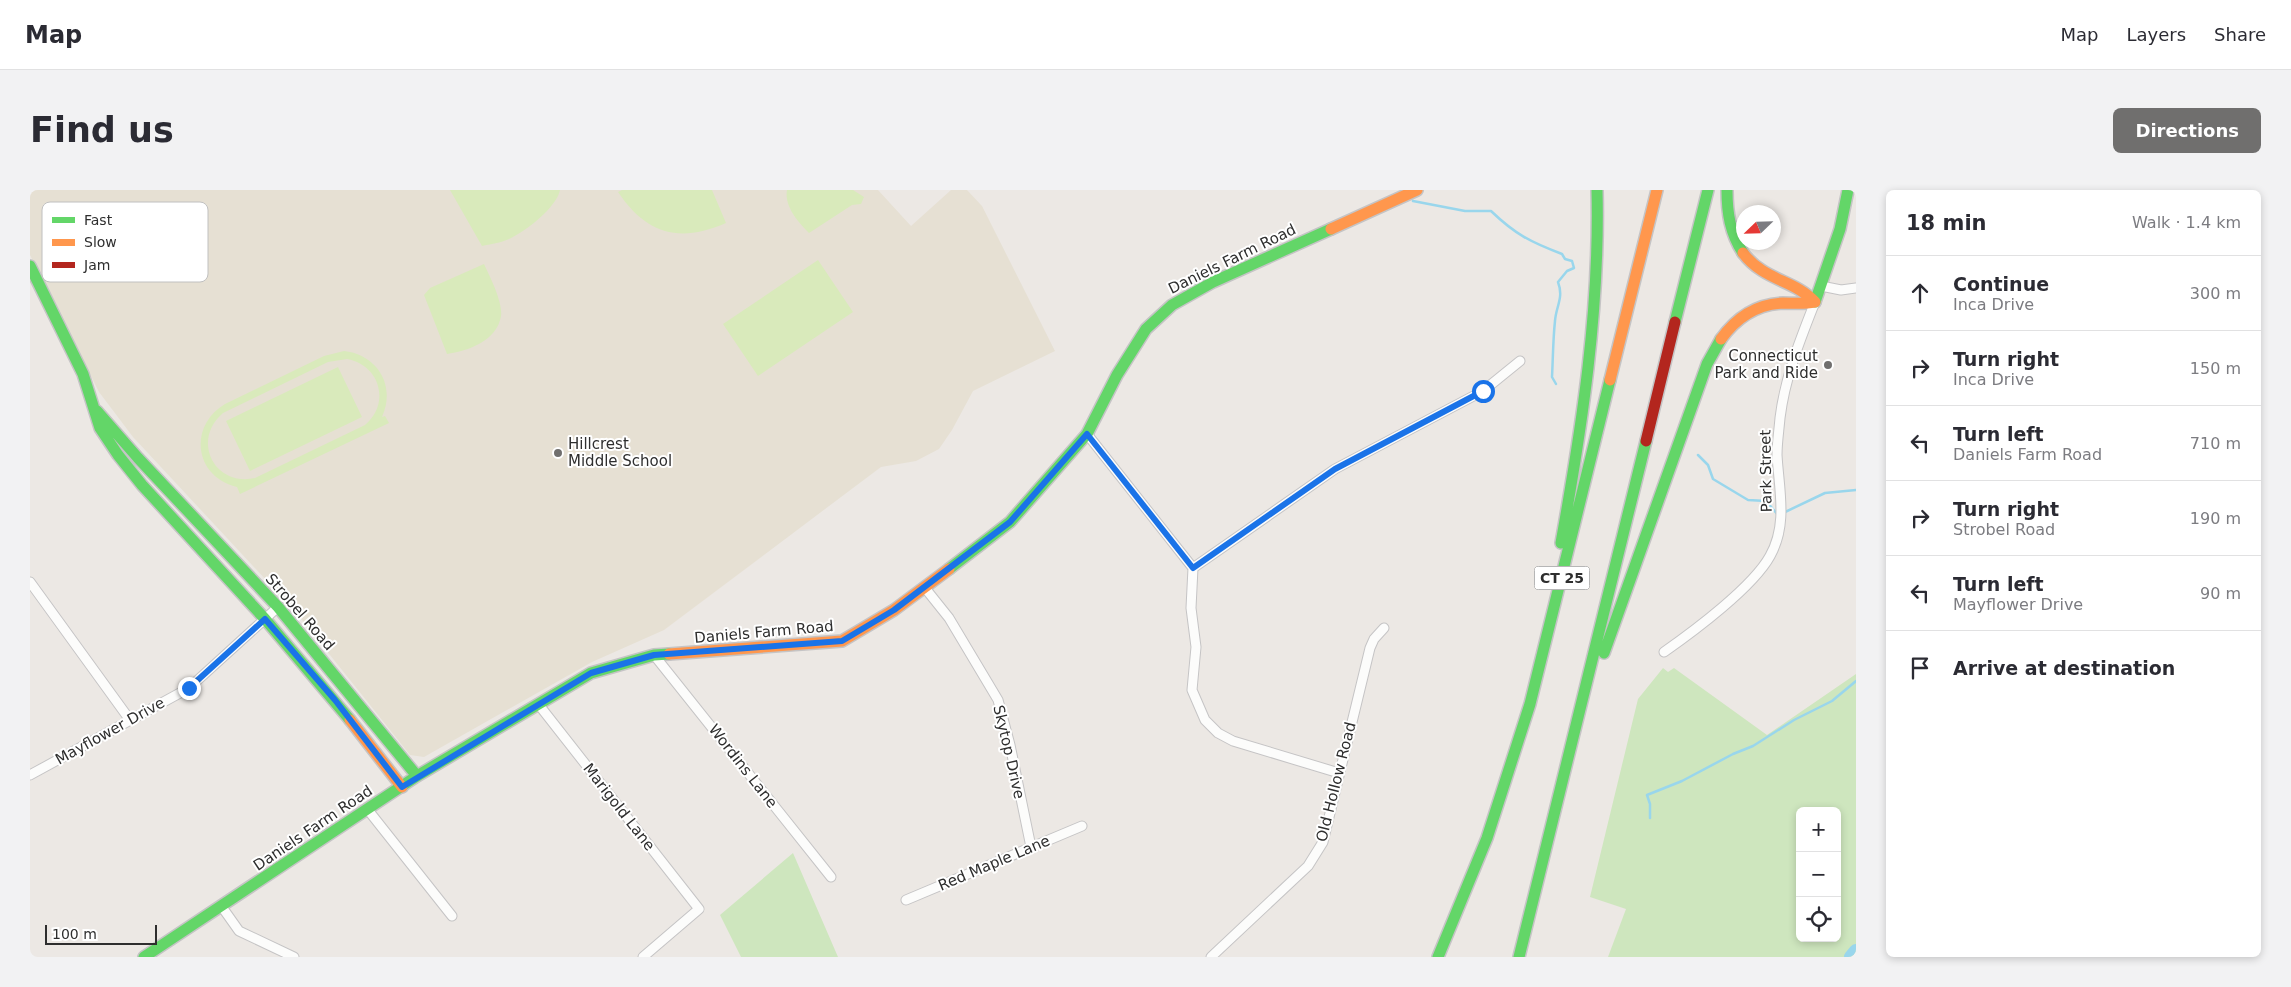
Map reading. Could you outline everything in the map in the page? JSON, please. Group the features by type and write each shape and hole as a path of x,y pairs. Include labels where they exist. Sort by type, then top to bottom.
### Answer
{"main road":[{"name":"Daniels Farm Road","path":"144,957 417,776 591,673 654,655 842,641 894,610 1010,522 1087,434 1117,375 1146,329 1172,304 1213,282 1402,192 1417,190"},
{"path":"1537,677 1592,352 1598,279 1597,190"},
{"name":"CT 25","path":"1438,957 1487,838 1514,757 1537,677 1657,190"},
{"name":"CT 25","path":"1520,957 1708,190"},
{"path":"1564,781 1614,623 1714,346 1732,324 1757,308 1774,304 1805,304 1815,302 1808,293 1764,273 1742,252 1729,227 1727,190"},
{"name":"Park Street","path":"1815,302 1840,229 1848,190"},
{"name":"Strobel Road","path":"30,266 83,374 97,411 100,428 142,485 265,619 335,700 402,787"},
{"name":"Strobel Road","path":"97,411 153,475 278,607 417,776"},
{"path":"142,485 153,475"}],"street":[{"path":"1822,286 1841,290 1856,288"},
{"name":"Park Street","path":"1664,652 1716,612 1747,585 1762,568 1770,555 1782,513 1777,454 1781,411 1787,378 1815,302"},
{"path":"1193,568 1335,469 1483,391 1520,361"},
{"path":"1087,434 1193,568 1191,608 1196,647 1192,690 1205,720 1218,733 1233,742 1339,773"},
{"path":"30,582 130,720"},
{"name":"Skytop Drive","path":"925,588 949,618 998,700 1010,745 1031,847"},
{"name":"Mayflower Drive","path":"30,775 189,688 278,607"},
{"name":"Old Hollow Road","path":"1211,957 1308,866 1323,842 1370,648 1374,639 1384,628"},
{"name":"Wordins Lane","path":"654,655 831,878"},
{"name":"Marigold Lane","path":"539,705 698,909 643,957"},
{"path":"368,810 452,916"},
{"name":"Red Maple Lane","path":"906,900 1082,826"},
{"path":"222,907 239,931 294,957"}],"shaded area":[{"path":"30,190 878,190 911,226 951,190 967,190 982,206 1055,351 973,391 952,430 939,449 916,461 881,467 664,630 592,662 424,757 410,755 294,610 133,437 99,392 44,282 208,282 208,202 42,202 42,279 30,255"}],"green space":[{"path":"450,190 560,190 558,197 547,211 523,231 506,240 482,246"},
{"path":"622,190 712,190 726,223 694,233 666,231 653,226 641,218 618,192"},
{"path":"787,190 853,190 864,197 861,204 852,205 809,233 796,219 790,208"},
{"path":"818,260 853,312 758,376 723,324"},
{"path":"484,264 500,304 501,316 498,325 488,338 480,343 464,350 447,354 424,295 430,288"},
{"path":"344,351 356,354 375,365 381,374 387,394 382,417 385,416 389,423 240,494 237,487 223,481 212,473 205,462 201,450 201,437 205,425 213,413 225,404 324,356","holes":["347,359 358,363 374,377 378,386 378,406 373,416 365,425 255,478 241,479 228,475 218,469 208,448 209,436 214,424 223,413 328,362"]},
{"path":"338,367 362,417 250,471 226,421"},
{"path":"1663,668 1668,672 1674,668 1767,735 1856,674 1856,957 1608,957 1626,909 1590,897 1638,699"},
{"path":"793,853 838,957 741,957 720,915"}],"waterway":[{"path":"1413,201 1465,211 1491,211 1524,237 1562,254 1565,259 1572,261 1574,268 1567,271 1558,282 1560,297 1555,321 1552,377 1556,384"},
{"path":"1698,455 1708,465 1713,479 1748,500 1766,501 1778,515"},
{"path":"1783,513 1825,493 1856,490"},
{"path":"1650,818 1650,804 1647,795 1682,781 1733,754 1753,746 1794,720 1832,701 1856,681"},
{"path":"1851,957 1856,951"}],"traffic: fast":[{"path":"1561,543 1588,368 1596,279 1597,190"},
{"path":"1675,322 1708,190"},
{"path":"1727,190 1730,223 1743,253"},
{"path":"1815,302 1840,229 1848,190"},
{"path":"949,569 1010,522 1087,434 1117,375 1146,329 1172,305 1213,282 1331,229"},
{"path":"30,266 83,374 100,428 118,455 142,485 265,619 350,720"},
{"path":"1604,653 1707,364 1721,339"},
{"path":"1438,957 1487,838 1530,704 1610,380"},
{"path":"97,411 138,458 278,607 417,776"},
{"path":"1519,957 1646,441"},
{"path":"144,957 417,776 591,673 654,655 669,654"}],"traffic: slow":[{"path":"1331,229 1417,190"},
{"path":"1610,380 1657,190"},
{"path":"1721,339 1733,325 1756,309 1773,304 1815,302 1798,289 1760,269 1743,253"},
{"path":"669,654 842,641 894,610 949,569"},
{"path":"350,720 402,787"}],"traffic: jam":[{"path":"1646,441 1675,322"}],"place":[{"name":"Connecticut Park and Ride","path":"1828,365"},
{"name":"Hillcrest Middle School","path":"558,453"}],"route":[{"path":"189,688 265,619 335,700 402,787 417,776 591,673 654,655 842,641 894,610 1010,522 1087,434 1193,568 1335,469 1483,391"}]}
